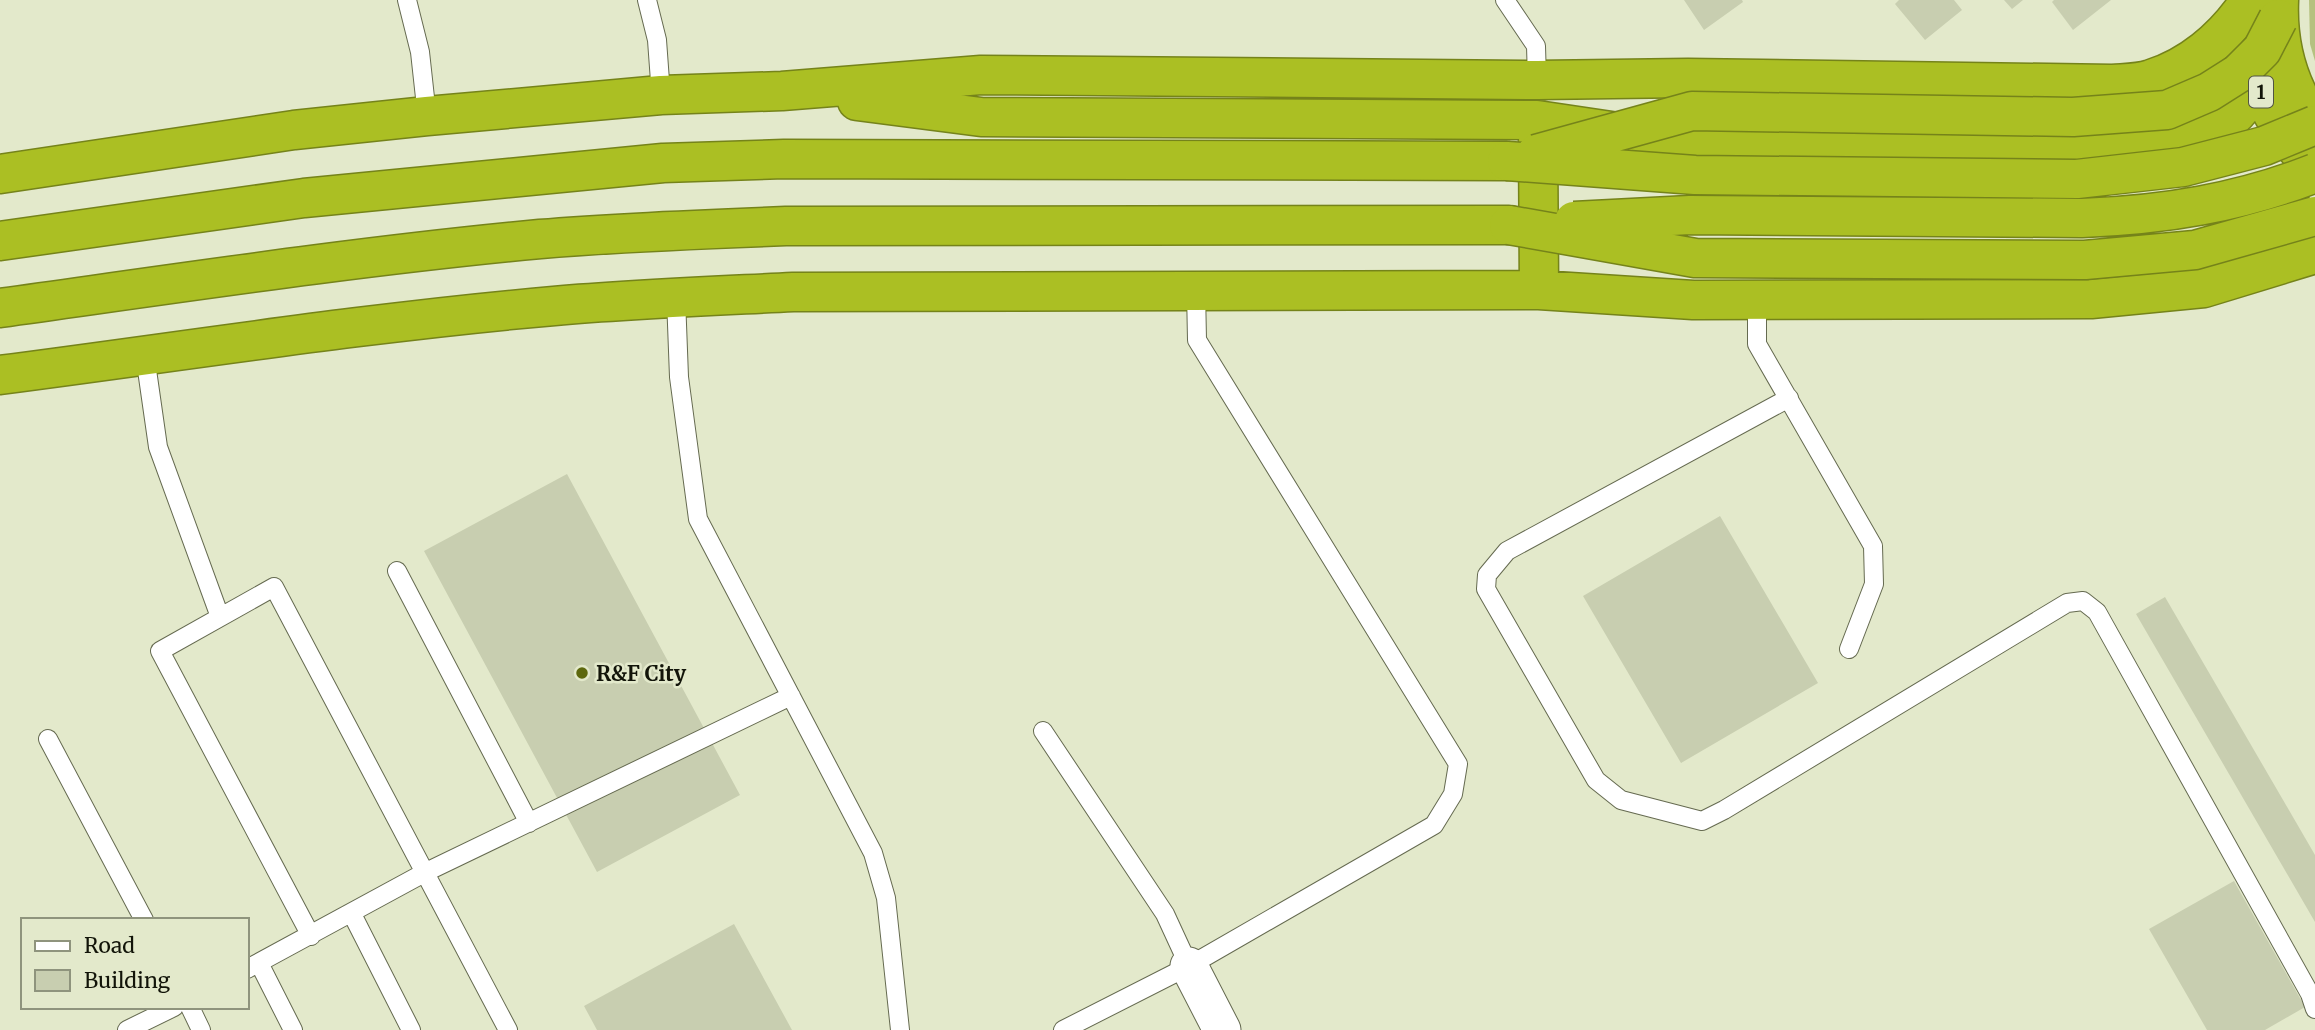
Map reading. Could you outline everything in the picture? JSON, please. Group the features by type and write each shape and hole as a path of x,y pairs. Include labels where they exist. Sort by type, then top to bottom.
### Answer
{"highway":[{"path":"0,174 295,130 427,116 661,95 782,91 981,75 2125,83 2150,80 2189,62 2263,6"},
{"path":"0,241 345,194 663,163 784,159 1507,161 1695,175 2077,179 2183,167 2264,146 2315,124 2290,79 2282,50 2263,6"},
{"path":"1507,161 1692,111 2073,117 2167,110 2209,92 2239,73 2262,50 2263,6"},
{"name":"1","path":"2263,6 2250,59 2278,125 2315,171"},
{"path":"1537,80 1539,290"},
{"path":"782,91 981,117 1537,120 1692,143 2073,147 2119,145 2199,134 2224,124 2242,107 2258,83"},
{"path":"0,309 314,264 515,242 671,230 788,226 1509,225 1690,215 2082,218 2192,209 2280,187 2315,171"},
{"path":"1509,225 1695,258 2085,260 2195,250 2315,216"},
{"path":"0,375 323,332 527,309 676,298 793,292 1539,290 1693,300 2091,299 2204,288 2315,254"}],"street":[{"path":"1189,966 1222,1030"}],"lane":[{"path":"407,0 420,52 427,116"},
{"path":"647,0 657,40 661,95"},
{"path":"1505,0 1536,46 1537,80"},
{"path":"1063,1030 1189,966 1434,825 1453,794 1458,764 1197,340 1196,290"},
{"path":"676,298 679,377 698,519 873,853 886,898 900,1030"},
{"path":"1757,300 1757,344 1872,546 1874,584 1849,649"},
{"path":"145,356 158,447 220,617"},
{"path":"1790,398 1507,551 1487,575 1486,589 1596,780 1621,800 1702,821 2067,603 2083,601 2097,612 2310,994 2315,1009"},
{"path":"397,571 529,822"},
{"path":"311,936 160,651 274,587 508,1030"},
{"path":"293,1030 253,966 424,873 791,696"},
{"path":"1043,731 1165,914 1189,966"},
{"path":"48,739 143,918"},
{"path":"352,914 411,1030"},
{"path":"127,1030 170,1009"},
{"path":"191,1009 201,1030"}],"green space":[{"path":"2309,0 2315,0 2315,61 2310,44"}],"building":[{"path":"1684,0 1742,0 1743,2 1704,30"},
{"path":"1899,0 1954,0 1962,10 1925,40 1895,4"},
{"path":"2004,0 2023,0 2012,9"},
{"path":"2111,0 2073,30 2052,2"},
{"name":"R&F City","path":"567,474 740,795 597,872 424,551"},
{"path":"1720,516 1818,683 1681,763 1583,596"},
{"path":"2165,597 2315,855 2315,922 2136,614"},
{"path":"2234,881 2305,1007 2265,1030 2207,1030 2149,929"},
{"path":"734,924 792,1030 597,1030 584,1006"}],"place":[{"name":"R&F City","path":"582,673"}]}
